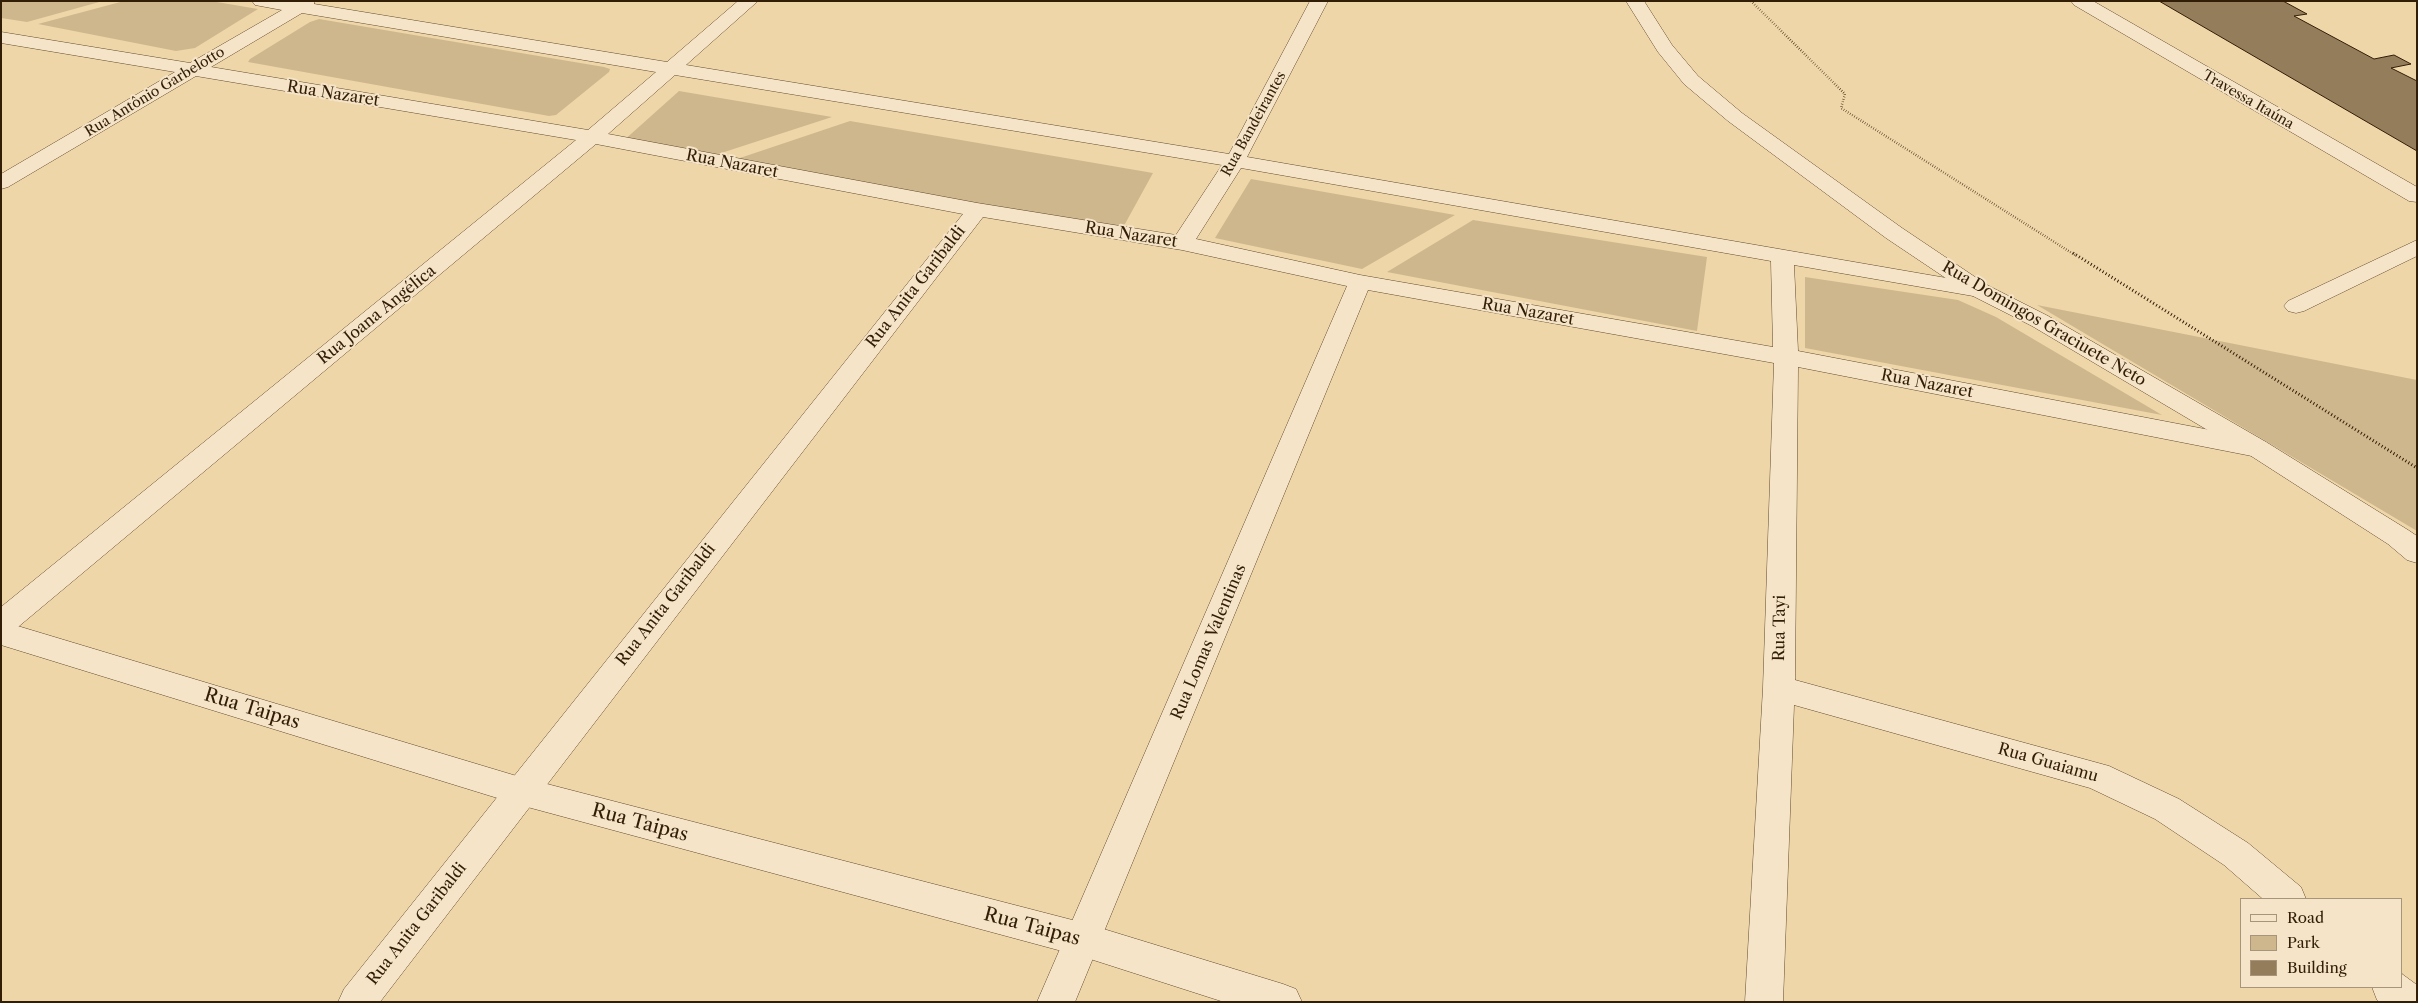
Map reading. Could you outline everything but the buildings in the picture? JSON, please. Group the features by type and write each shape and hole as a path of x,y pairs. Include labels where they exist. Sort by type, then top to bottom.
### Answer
{"street":[{"path":"261,1 304,4 668,69 1235,161 1979,290"},
{"name":"Rua Joana Angélica","path":"1,624 592,137 668,69 749,1"},
{"name":"Rua Bandeirantes","path":"1182,243 1235,161 1319,1"},
{"name":"Rua Domingos Graciuete Neto","path":"1635,1 1665,48 1691,80 1735,117 1894,233 1979,290 2040,321 2257,448 2398,537 2417,552"},
{"name":"Travessa Itaúna","path":"2080,1 2417,196"},
{"name":"Rua Antônio Garbelotto","path":"1,183 304,4"},
{"name":"Rua Nazaret","path":"1,37 191,71 592,137 977,210 1182,243 1360,282 1786,357 2257,448"},
{"name":"Rua Anita Garibaldi","path":"356,1002 977,210"},
{"path":"2296,306 2417,247"},
{"name":"Rua Tayi","path":"1764,1002 1779,688 1786,357 1782,255"},
{"name":"Rua Lomas Valentinas","path":"1056,1002 1084,940 1360,282"},
{"name":"Rua Taipas","path":"1,632 520,791 1084,940 1283,1002"},
{"name":"Rua Guaiamu","path":"1779,688 2097,776 2167,809 2236,854 2287,898"},
{"path":"2391,988 2408,1002"}],"path":[{"path":"1751,1 1844,94 1841,108 2417,468"}],"green space":[{"path":"1,1 103,1 27,22 1,18"},
{"path":"124,1 211,1 258,9 195,48 176,51 38,24"},
{"path":"319,19 610,69 609,72 556,115 549,116 248,62 310,22"},
{"path":"679,91 832,117 709,157 622,142"},
{"path":"850,121 1153,173 1120,233 731,161"},
{"path":"1251,179 1455,215 1362,269 1215,238"},
{"path":"1473,220 1707,257 1697,331 1387,272"},
{"path":"1805,277 1958,300 1996,317 2162,415 1805,348"},
{"path":"2037,305 2417,380 2417,531"}]}
